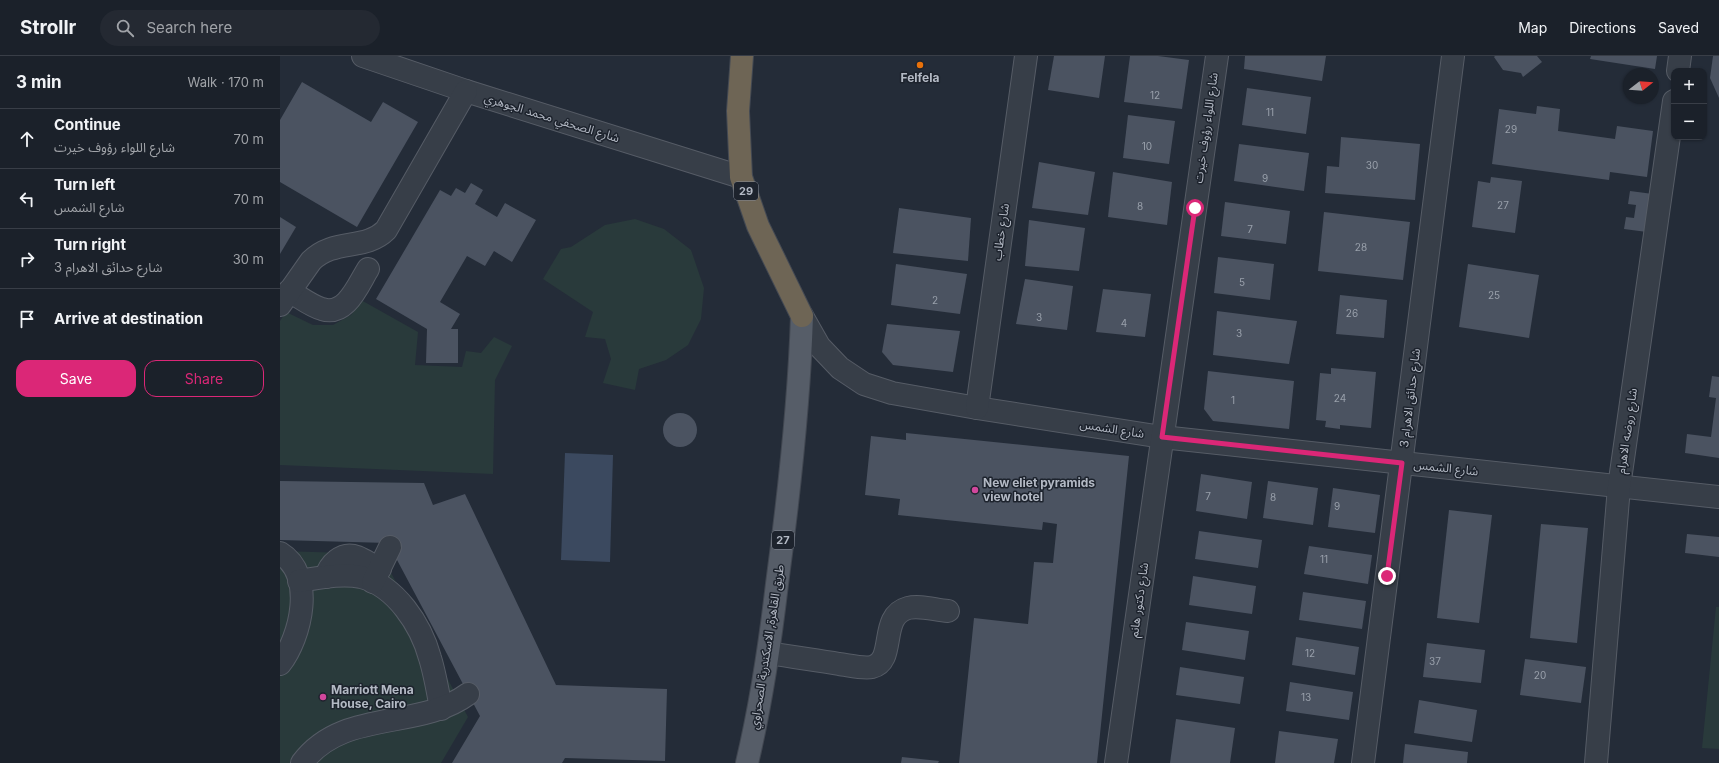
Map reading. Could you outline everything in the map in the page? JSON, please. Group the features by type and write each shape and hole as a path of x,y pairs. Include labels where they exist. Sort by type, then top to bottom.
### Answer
{"highway":[{"name":"29","path":"742,56 738,111 741,177 758,226 802,316"}],"main road":[{"name":"طريق القاهرة, الاسكندرية الصحراوي","path":"747,763 756,726 769,653 794,446 800,377 802,316"}],"street":[{"name":"شارع الصحفي محمد الجوهري","path":"363,56 466,91 741,177"},
{"name":"شارع خطاب","path":"977,408 1026,56"},
{"name":"شارع اللواء رؤوف خيرت","path":"1162,437 1217,56"},
{"name":"شارع حدائق الاهرام 3","path":"1363,763 1453,56"},
{"path":"1678,68 1680,56"},
{"path":"368,269 348,300 337,310 322,309 285,298 317,255 330,248 370,241 381,235 386,230 466,91"},
{"name":"شارع روضه الاهرام","path":"1596,763 1619,487 1674,104"},
{"name":"شارع الشمس","path":"802,316 819,346 840,368 864,384 892,393 1162,437 1719,497"},
{"name":"شارع دكتور هانم","path":"1116,763 1162,437"},
{"path":"376,575 390,547"},
{"path":"280,553 291,562 300,581 301,601 297,634 287,655 280,664"},
{"path":"300,581 326,577 361,577 376,575"},
{"path":"376,575 416,625 430,657 441,709"},
{"path":"769,653 848,665 872,667 883,659 891,622 900,612 914,607 948,611"},
{"path":"302,763 317,748 330,739 358,726 441,709 453,704 468,694"}],"shaded area":[{"path":"635,219 664,229 691,250 704,288 701,319 688,345 666,360 639,369 635,390 603,383 611,359 605,339 585,337 593,312 543,279 561,249 571,247 605,225"},
{"path":"361,300 418,332 415,365 462,367 466,351 481,353 494,337 512,346 495,380 493,474 280,465 280,321 286,312 313,325 333,325 351,315"},
{"path":"280,551 381,554 468,717 441,763 280,763"},
{"path":"1716,607 1719,607 1719,749 1702,748"}],"water":[{"path":"565,453 613,455 610,562 561,560"}],"building":[{"path":"1054,56 1105,56 1099,98 1048,90"},
{"path":"1130,56 1158,56 1189,60 1182,109 1124,102"},
{"path":"1245,56 1326,56 1322,81 1244,69"},
{"path":"1537,56 1542,62 1523,77 1521,73 1503,70 1494,57"},
{"path":"1591,56 1657,56 1655,68 1590,59"},
{"path":"1713,56 1719,56 1719,98 1710,78"},
{"path":"302,82 371,122 383,102 418,122 357,227 280,182 280,120"},
{"path":"1247,88 1311,97 1306,134 1242,125"},
{"path":"1537,106 1560,109 1558,131 1615,139 1617,126 1653,131 1647,177 1610,172 1609,180 1492,164 1499,109 1536,114"},
{"path":"1128,115 1175,121 1169,164 1123,158"},
{"path":"1341,137 1420,144 1415,200 1325,193 1327,166 1339,167"},
{"path":"1239,144 1309,153 1304,191 1234,181"},
{"path":"1039,162 1095,172 1088,215 1032,208"},
{"path":"1113,172 1172,182 1167,225 1108,217"},
{"path":"1491,177 1522,181 1515,233 1472,227 1478,181 1490,183"},
{"path":"471,183 483,190 475,204 497,217 505,203 536,220 512,262 494,251 485,266 467,256 440,302 460,314 451,329 458,329 458,363 426,363 427,329 376,299 440,190 451,196 456,188 465,193"},
{"path":"1630,191 1653,194 1647,232 1624,229 1626,217 1634,218 1636,205 1628,204"},
{"path":"1225,202 1290,211 1286,244 1221,236"},
{"path":"899,208 971,218 968,261 893,253"},
{"path":"1324,212 1410,222 1403,280 1318,271"},
{"path":"280,217 296,227 280,254"},
{"path":"1029,220 1085,228 1079,271 1025,266"},
{"path":"1218,257 1274,264 1270,300 1214,293"},
{"path":"896,264 967,274 960,314 891,305"},
{"path":"1468,264 1539,275 1529,338 1459,327"},
{"path":"1025,279 1073,286 1067,330 1016,324"},
{"path":"1103,289 1151,294 1145,337 1096,332"},
{"path":"1340,295 1387,300 1384,338 1336,334"},
{"path":"1217,311 1297,321 1289,364 1213,355"},
{"path":"887,324 960,331 953,372 893,365 882,352"},
{"path":"1331,368 1376,372 1371,428 1340,425 1340,429 1325,427 1326,421 1316,420 1320,373 1331,374"},
{"path":"1208,371 1294,381 1289,429 1213,421 1204,409"},
{"path":"1712,376 1719,377 1719,458 1685,453 1687,434 1711,437 1716,398 1709,397"},
{"path":"677,413 683,413 692,418 696,424 696,436 692,442 683,447 677,447 668,442 663,433 663,427 668,418"},
{"path":"906,433 1129,456 1097,763 959,763 974,618 1028,624 1034,562 1053,563 1057,524 1043,522 1042,530 898,515 900,499 865,495 871,436 906,440"},
{"path":"1201,474 1252,482 1247,519 1196,511"},
{"path":"280,481 424,483 433,505 465,494 556,685 667,689 665,761 565,758 562,763 452,763 480,716 388,543 280,540"},
{"path":"1268,481 1318,488 1313,525 1263,518"},
{"path":"1333,488 1380,495 1375,533 1328,527"},
{"path":"1449,510 1492,515 1479,623 1437,618"},
{"path":"1541,524 1588,528 1577,643 1530,638"},
{"path":"1199,531 1262,540 1258,568 1195,559"},
{"path":"1687,534 1719,537 1719,557 1685,553"},
{"path":"1309,546 1372,555 1368,584 1304,574"},
{"path":"1193,576 1256,586 1252,614 1189,605"},
{"path":"1303,592 1366,601 1362,629 1299,620"},
{"path":"1186,622 1249,631 1245,660 1182,650"},
{"path":"1296,637 1359,647 1355,675 1292,665"},
{"path":"1427,643 1485,650 1481,683 1423,677"},
{"path":"1525,659 1586,667 1581,703 1520,695"},
{"path":"1180,667 1244,677 1240,704 1176,695"},
{"path":"1290,682 1353,692 1349,720 1286,711"},
{"path":"1419,700 1477,710 1472,742 1414,733"},
{"path":"1176,719 1235,728 1230,763 1170,763"},
{"path":"1279,731 1338,739 1334,763 1275,763"},
{"path":"1405,744 1468,752 1467,763 1403,763"},
{"path":"902,757 939,761 938,763 901,763"}],"place":[{"name":"Felfela","path":"920,65"},
{"name":"New eliet pyramids view hotel","path":"975,490"},
{"name":"Marriott Mena House, Cairo","path":"323,697"}],"route":[{"path":"1195,208 1162,437 1402,463 1387,576"}]}
